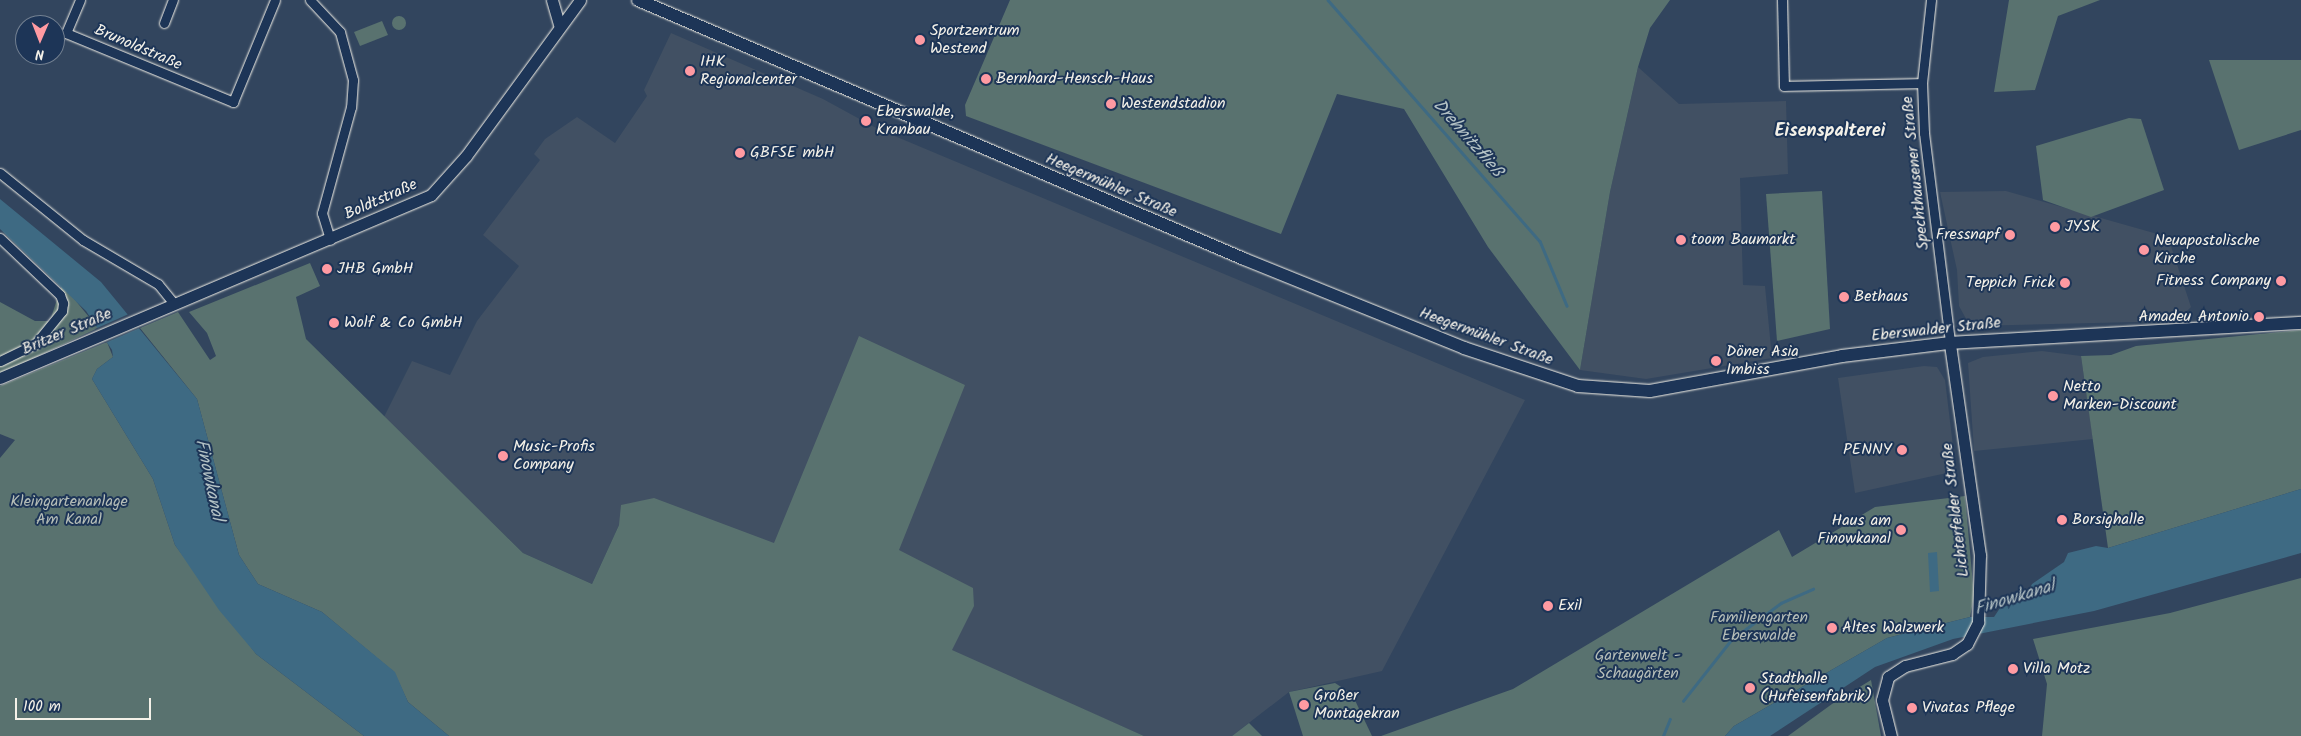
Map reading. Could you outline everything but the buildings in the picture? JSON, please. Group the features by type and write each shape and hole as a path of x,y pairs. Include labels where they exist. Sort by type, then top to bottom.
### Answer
{"main road":[{"path":"552,0 559,24"},
{"name":"Boldtstraße","path":"147,316 420,202 440,188 559,24 580,0"},
{"name":"Heegermühler Straße","path":"638,0 1235,255 1464,348 1578,386"},
{"name":"Britzer Straße","path":"0,378 147,316"},
{"name":"Eberswalder Straße","path":"1578,386 1614,391 1670,389 1842,356 1950,344 2301,323"},
{"name":"Lichterfelder Straße","path":"1891,736 1882,700 1888,677 1905,666 1952,654 1967,644 1980,612 1980,555 1950,344"}],"street":[{"name":"Brunoldstraße","path":"80,0 66,33 233,102 275,0"},
{"path":"164,23 173,0"},
{"path":"310,0 340,32 354,80 351,107 322,213 330,240"},
{"path":"1782,0 1784,86 1922,83"},
{"name":"Spechthausener Straße","path":"1932,0 1922,83 1928,176 1950,344"},
{"path":"0,173 83,240 158,284 174,304"},
{"path":"0,238 60,295 63,303 62,311 35,344 0,361"}],"shaded area":[{"path":"671,33 823,99 878,129 1525,400 1382,671 1289,692 1232,736 1144,736 649,519 619,525 592,584 523,553 384,417 412,361 450,375 477,321 519,266 483,235 540,160 534,154 545,139 577,117 615,143 647,96 644,90"},
{"path":"1638,67 1679,104 1786,101 1788,174 1740,178 1743,285 1765,286 1772,358 1646,379 1580,370 1610,192"},
{"path":"2006,191 2168,237 2191,307 2177,321 1970,326 1959,306 1957,270 1940,192"},
{"path":"2042,351 2081,356 2093,439 1974,451 1968,363 1983,357"},
{"path":"1924,366 1937,367 1945,380 1956,471 1855,493 1838,378"}],"green space":[{"path":"1010,0 1670,0 1650,28 1638,67 1610,192 1580,370 1488,247 1404,109 1337,94 1281,234 966,116 965,105"},
{"path":"2009,0 2100,0 2058,16 2035,90 1994,92"},
{"path":"396,16 402,16 406,23 402,30 396,30 392,26 392,20"},
{"path":"382,21 388,35 360,46 354,32"},
{"path":"2209,60 2301,60 2301,130 2239,150"},
{"path":"2129,118 2141,119 2164,190 2091,217 2043,200 2036,146"},
{"path":"1822,191 1830,329 1777,341 1766,194"},
{"path":"310,263 320,286 296,297 306,339 523,553 592,584 619,525 621,505 654,498 774,543 859,336 965,385 899,550 973,588 974,606 952,650 1144,736 449,736 408,702 394,672 322,612 258,584 239,555 197,399 140,328 178,312 210,360 216,356 207,333 189,312"},
{"path":"62,284 98,328 0,374 0,302 35,321 50,321"},
{"path":"2301,330 2301,489 2108,548 2081,356 2111,355 2136,346"},
{"name":"Kleingartenanlage Am Kanal","path":"107,342 113,357 97,369 92,379 153,479 175,545 256,654 364,736 0,736 0,458 15,440 0,434 0,386"},
{"name":"Familiengarten Eberswalde","path":"1965,496 1974,596 1970,617 1887,638 1734,726 1725,736 1381,736 1513,689 1779,530 1792,557 1875,507"},
{"path":"2301,578 2301,736 2042,736 2047,684 2033,639 2170,613"},
{"path":"1871,680 1881,736 1788,736 1832,704"},
{"path":"1335,683 1352,694 1372,736 1303,736 1289,692"},
{"path":"1249,723 1262,736 1232,736"}],"water":[{"name":"Finowkanal","path":"0,199 101,282 197,399 239,555 258,584 322,612 395,672 408,702 449,736 364,736 256,654 219,610 175,545 153,479 92,379 97,369 113,357 112,350 86,311 0,229"},
{"path":"2301,489 2301,553 2094,611 1953,639 1875,667 1770,736 1725,736 1734,726 1887,638 1970,617 1994,617 2000,608 2024,600 2032,584 2064,562 2068,553 2096,546 2108,548"},
{"path":"1937,552 1939,591 1930,592 1928,553"}],"pier":[{"path":"131,313 142,327 105,343 95,329"}],"waterway":[{"name":"Drehnitzfließ","path":"1328,0 1540,241 1567,306"},
{"name":"Drehnitzfließ","path":"1683,701 1731,640 1781,603 1813,589"},
{"name":"Drehnitzfließ","path":"1663,736 1670,719"}],"place":[{"name":"Sportzentrum Westend","path":"920,40"},
{"name":"IHK Regionalcenter","path":"690,71"},
{"name":"Bernhard-Hensch-Haus","path":"986,79"},
{"name":"Westendstadion","path":"1111,104"},
{"name":"Eberswalde, Kranbau","path":"866,121"},
{"name":"GBFSE mbH","path":"740,153"},
{"name":"JYSK","path":"2055,227"},
{"name":"Fressnapf","path":"2010,235"},
{"name":"toom Baumarkt","path":"1681,240"},
{"name":"Neuapostolische Kirche","path":"2144,250"},
{"name":"JHB GmbH","path":"327,269"},
{"name":"Fitness Company","path":"2281,281"},
{"name":"Teppich Frick","path":"2065,283"},
{"name":"Bethaus","path":"1844,297"},
{"name":"Amadeu Antonio","path":"2259,317"},
{"name":"Wolf & Co GmbH","path":"334,323"},
{"name":"Döner Asia Imbiss","path":"1716,361"},
{"name":"Netto Marken-Discount","path":"2053,396"},
{"name":"PENNY","path":"1902,450"},
{"name":"Music-Profis Company","path":"503,456"},
{"name":"Borsighalle","path":"2062,520"},
{"name":"Haus am Finowkanal","path":"1901,530"},
{"name":"Exil","path":"1548,606"},
{"name":"Altes Walzwerk","path":"1832,628"},
{"name":"Villa Motz","path":"2013,669"},
{"name":"Stadthalle (Hufeisenfabrik)","path":"1750,688"},
{"name":"Großer Montagekran","path":"1304,705"},
{"name":"Vivatas Pflege","path":"1912,708"}],"district":[{"name":"Eisenspalterei","path":"1830,132"}],"park label":[{"name":"Gartenwelt - Schaugärten","path":"1638,665"}]}
